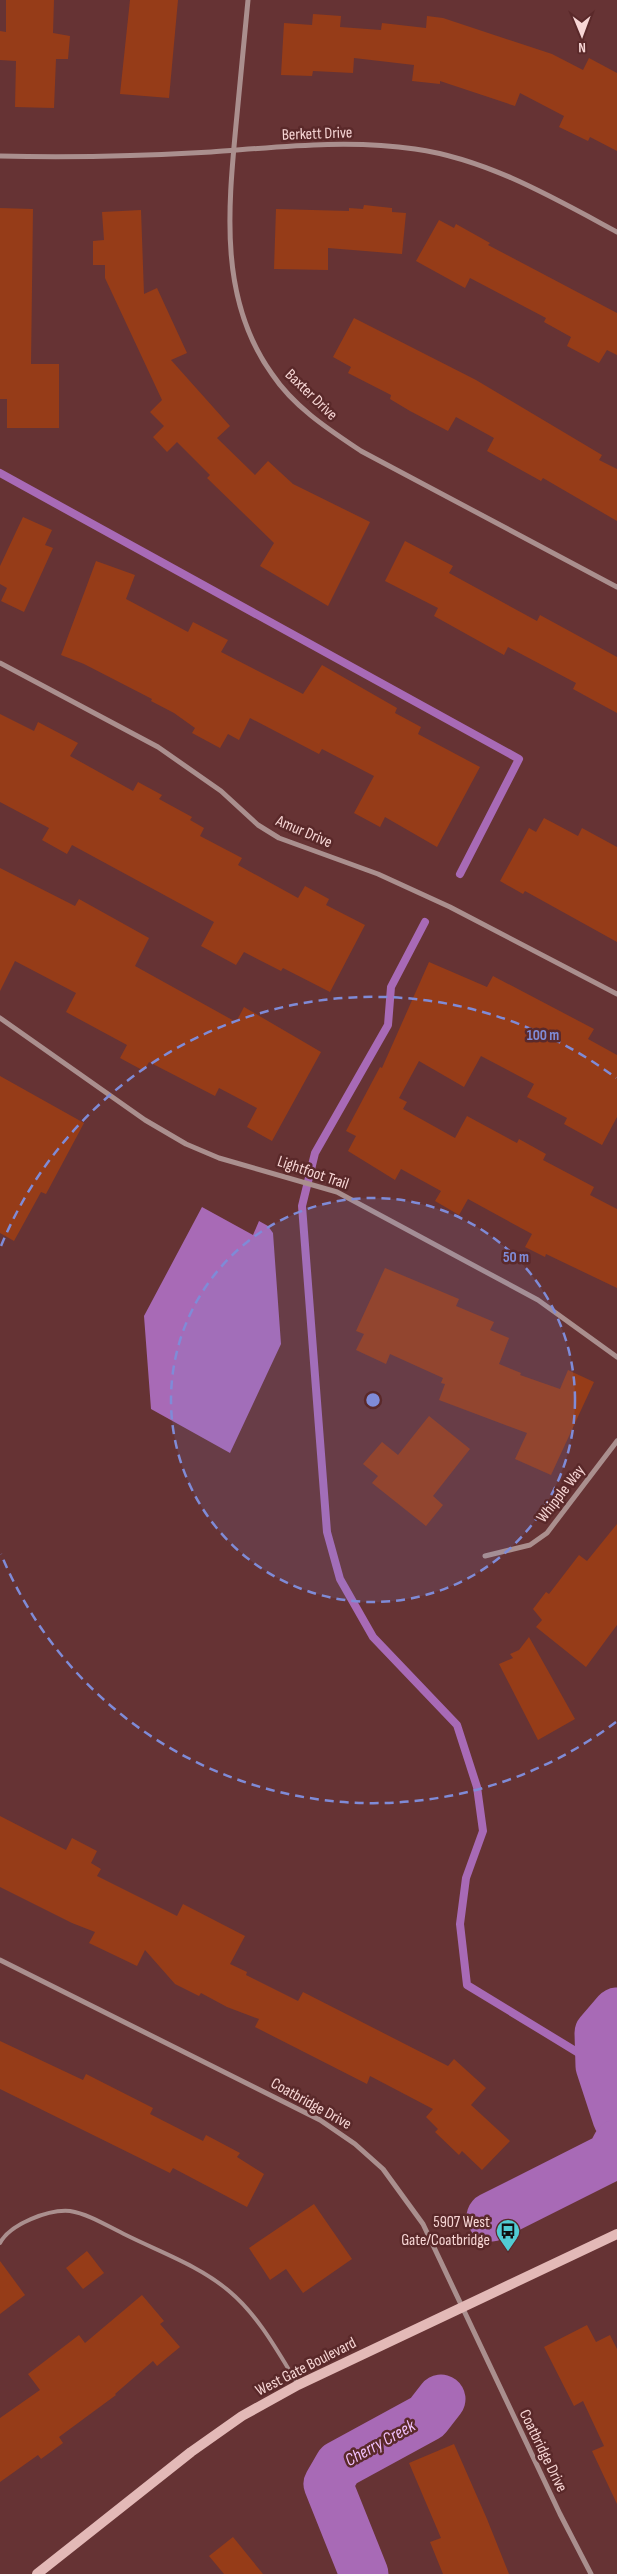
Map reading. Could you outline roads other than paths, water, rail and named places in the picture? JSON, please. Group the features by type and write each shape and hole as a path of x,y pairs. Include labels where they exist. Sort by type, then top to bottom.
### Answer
{"main road":[{"name":"West Gate Boulevard","path":"37,2574 191,2452 242,2416 298,2385 617,2234"}],"street":[{"name":"Baxter Drive","path":"248,0 229,212 229,252 236,290 252,340 272,375 303,409 360,451 617,587"},
{"name":"Berkett Drive","path":"0,156 124,157 330,144 416,149 459,159 509,177 617,232"},
{"name":"Amur Drive","path":"0,663 158,747 221,791 258,825 279,838 387,878 450,907 617,994"},
{"name":"Lightfoot Trail","path":"0,1018 145,1120 186,1144 219,1158 337,1192 538,1300 617,1357"},
{"name":"Whipple Way","path":"485,1556 530,1546 547,1533 617,1440"},
{"name":"Coatbridge Drive","path":"0,1960 320,2120 355,2144 383,2169 422,2224 591,2574"}],"lane":[{"path":"0,2243 4,2236 33,2217 69,2211 90,2218 207,2275 230,2292 265,2333 298,2385"}],"waterway":[{"path":"0,473 519,759 460,874"},
{"path":"425,922 391,987 388,1025 315,1153 302,1206 327,1532 340,1579 373,1637 457,1725 477,1787 483,1831 466,1878 460,1924 467,1985 600,2066"},
{"name":"Cherry Creek","path":"617,2012 599,2033 600,2066 617,2118"},
{"name":"Cherry Creek","path":"491,2217 610,2157 617,2144"},
{"name":"Cherry Creek","path":"364,2574 328,2484 339,2465 427,2417 441,2399"}],"place":[{"name":"5907 West Gate/Coatbridge","path":"508,2252"}]}
